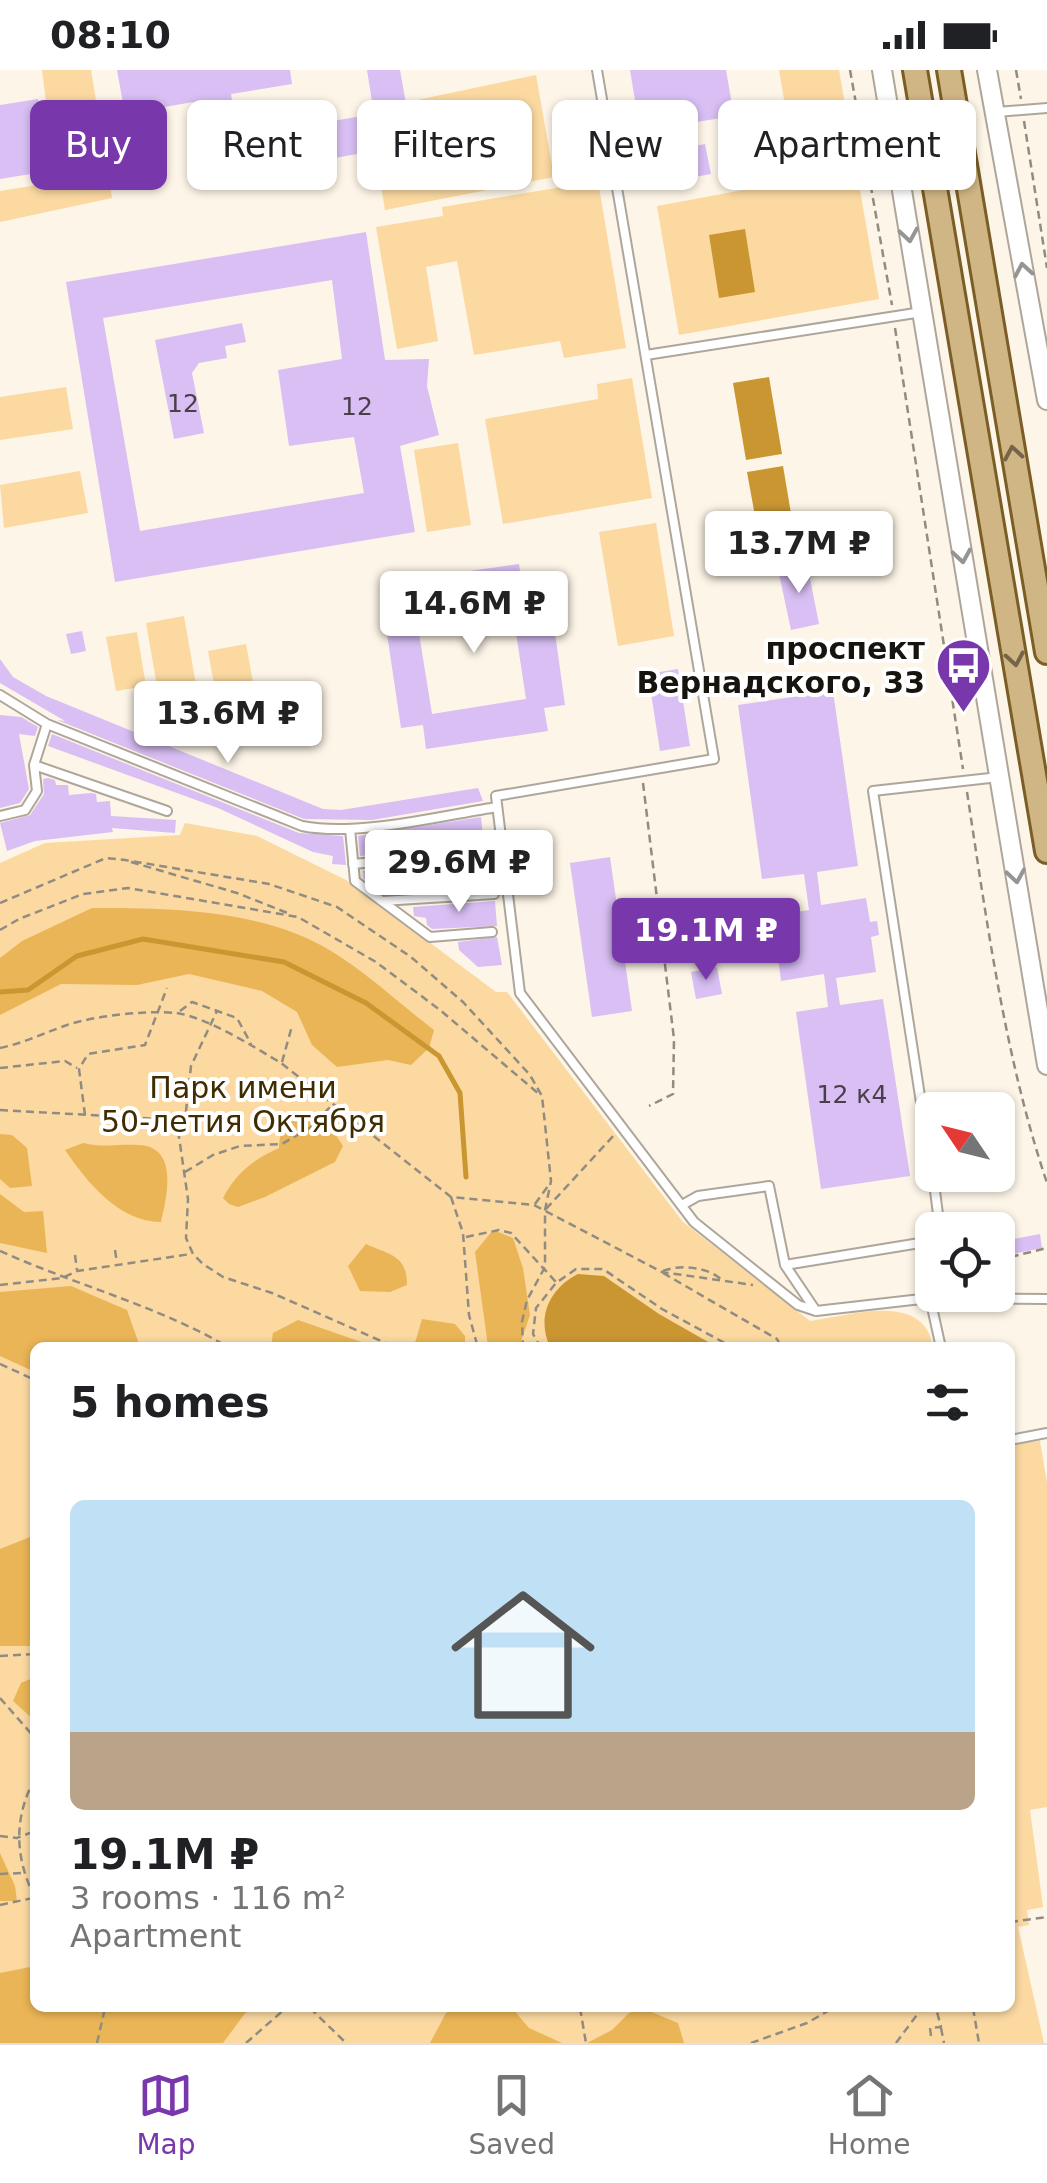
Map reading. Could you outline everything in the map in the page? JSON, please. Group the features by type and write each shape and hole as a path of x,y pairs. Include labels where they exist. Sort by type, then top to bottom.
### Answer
{"main road":[{"path":"915,70 1047,851"},
{"path":"949,70 1047,652"}],"street":[{"path":"882,70 1047,1065"},
{"path":"986,70 1047,400"}],"lane":[{"path":"598,70 714,759 496,796 520,993 694,1222 776,1288 816,1311 915,1300"},
{"path":"994,112 1047,108"},
{"path":"646,355 922,312"},
{"path":"0,695 46,724 302,826 320,830 350,828 497,807"},
{"path":"0,816 24,810 37,791 34,765 46,724"},
{"path":"34,765 166,811"},
{"path":"920,1092 873,792 999,777"},
{"path":"350,828 355,882 430,937 492,932"},
{"path":"353,864 484,852"},
{"path":"382,900 494,894"},
{"path":"682,1205 698,1196 769,1186 785,1265 816,1311"},
{"path":"785,1265 915,1244"},
{"path":"1015,1299 1047,1299"},
{"path":"933,1312 940,1342"},
{"path":"1015,1439 1047,1433"}],"path":[{"path":"850,70 894,316 984,908 1028,1126 1047,1183"},
{"path":"1016,70 1047,268"},
{"path":"640,772 648,808 674,1039 673,1094 649,1106"},
{"path":"0,903 106,858 125,860 269,884 337,907 411,958 463,1002 530,1075 542,1096 551,1181 544,1210 545,1266 527,1300 523,1340"},
{"path":"125,860 155,872 237,893 298,917 376,962 542,1096"},
{"path":"0,930 83,894 128,888 298,917"},
{"path":"86,1115 78,1069 88,1054 145,1045 167,988"},
{"path":"177,1013 192,1002 237,1018 252,1045"},
{"path":"179,1137 190,1066 217,1011"},
{"path":"0,1048 70,1024 177,1013 252,1045 282,1063 451,1197 534,1205 662,1272 778,1342"},
{"path":"282,1063 292,1026"},
{"path":"0,1068 64,1061 78,1069"},
{"path":"184,1172 213,1155 240,1146 282,1144 311,1127 333,1104"},
{"path":"0,1110 160,1119 173,1125 179,1137 188,1199 186,1238 192,1254 223,1277 383,1342"},
{"path":"544,1210 622,1126"},
{"path":"534,1205 551,1181"},
{"path":"451,1197 463,1237 469,1315 476,1342"},
{"path":"463,1237 499,1230 510,1234 545,1266 556,1283"},
{"path":"1015,1255 1047,1248"},
{"path":"116,1250 117,1265"},
{"path":"0,1251 194,1327 220,1342"},
{"path":"0,1285 192,1254"},
{"path":"75,1255 77,1271"},
{"path":"662,1272 678,1266 712,1272 722,1281"},
{"path":"538,1342 533,1334 536,1308 556,1283 576,1270 603,1269 723,1342"},
{"path":"662,1272 776,1288"},
{"path":"523,1340 533,1334"},
{"path":"0,1364 30,1378"},
{"path":"0,1656 30,1654"},
{"path":"0,1698 30,1732"},
{"path":"30,1790 17,1838 22,1872 30,1888"},
{"path":"0,1836 17,1838 30,1833"},
{"path":"0,1874 22,1872"},
{"path":"0,1906 30,1899"},
{"path":"1015,1921 1047,1917"},
{"path":"98,2043 103,2012"},
{"path":"246,2043 281,2012"},
{"path":"314,2012 346,2043"},
{"path":"581,2012 586,2043"},
{"path":"751,2043 807,2023 825,2012"},
{"path":"896,2043 919,2012"},
{"path":"937,2012 944,2043"},
{"path":"974,2012 979,2043"},
{"path":"932,2036 930,2028 941,2026"}],"green space":[{"path":"42,70 91,70 96,100 46,100"},
{"path":"779,70 839,70 844,100 784,100"},
{"path":"536,75 552,177 532,181 532,100 417,100"},
{"path":"30,186 30,190 111,190 112,198 0,222 0,191"},
{"path":"552,189 600,190 626,348 564,358 560,341 474,355 457,261 426,267 438,341 397,349 376,227 443,216 442,207"},
{"path":"382,190 487,190 385,210"},
{"path":"744,190 860,190 879,299 679,335 657,206"},
{"path":"632,378 652,498 503,524 485,419 598,399 597,384"},
{"path":"66,387 73,429 0,440 0,397"},
{"path":"458,443 471,525 427,532 414,450"},
{"path":"80,471 88,513 4,528 0,485"},
{"path":"656,523 674,636 618,646 599,532"},
{"path":"184,616 198,696 160,703 146,623"},
{"path":"137,632 146,686 116,691 106,637"},
{"path":"246,644 260,721 222,728 208,651"},
{"name":"Парк имени 50-летия Октября","path":"185,823 257,836 346,880 496,992 507,992 683,1222 810,1321 864,1312 900,1312 927,1329 931,1342 30,1342 30,2012 1015,2012 1015,1444 1040,1441 1047,1483 1047,1807 1030,1810 1043,1907 1027,1910 1029,1925 1018,1927 1044,2043 0,2043 0,863 45,843 180,835"}],"shaded area":[{"path":"745,229 755,292 719,298 709,235"},
{"path":"769,377 782,454 746,460 733,383"},
{"path":"783,466 796,543 761,549 747,472"},
{"path":"92,908 215,914 304,937 358,969 434,1030 429,1048 411,1065 388,1060 337,1067 312,1045 297,1012 262,991 189,974 137,985 61,984 0,1015 0,958 22,941"},
{"path":"307,1113 330,1126 343,1146 335,1162 265,1197 238,1207 229,1204 223,1198 240,1174 279,1148 286,1124"},
{"path":"0,1134 12,1135 27,1148 32,1186 10,1188 0,1179"},
{"path":"83,1143 138,1145 160,1154 167,1174 161,1222 131,1215 94,1187 65,1150"},
{"path":"0,1194 24,1212 43,1211 47,1253 0,1243"},
{"path":"493,1230 513,1238 523,1268 530,1315 521,1342 487,1342 475,1252"},
{"path":"366,1244 400,1262 407,1285 390,1292 360,1291 348,1266"},
{"path":"578,1274 604,1276 708,1342 548,1342 545,1325 548,1304"},
{"path":"71,1286 127,1310 138,1342 30,1342 30,1370 0,1356 0,1292"},
{"path":"422,1319 455,1324 465,1336 465,1342 415,1342"},
{"path":"298,1320 360,1342 272,1342 273,1333"},
{"path":"30,1537 30,1646 0,1646 0,1549"},
{"path":"30,1679 30,1716 13,1701 21,1683"},
{"path":"0,1853 15,1886 17,1901 0,1901"},
{"path":"30,1967 30,2012 246,2012 223,2043 0,2043 0,1973"},
{"path":"515,2012 529,2028 562,2043 430,2043 446,2013"},
{"path":"652,2012 678,2023 684,2043 587,2043 612,2030 629,2013"}],"building":[{"path":"117,70 290,70 292,84 231,94 232,100 187,100 167,107 167,100 122,100"},
{"path":"367,70 400,70 405,100 372,100"},
{"path":"630,70 726,70 731,100 718,100 718,119 698,122 698,100 635,100"},
{"path":"30,100 30,174 0,179 0,105"},
{"path":"357,117 357,154 337,158 337,120"},
{"path":"705,144 711,174 698,176 698,145"},
{"path":"366,232 385,360 429,359 427,386 439,435 400,446 415,532 115,582 66,282","holes":["332,280 342,359 278,370 289,446 354,437 364,493 140,531 103,318"]},
{"path":"242,323 246,342 225,346 227,358 199,363 192,373 204,433 174,439 155,340"},
{"path":"807,563 819,624 791,630 778,569"},
{"path":"519,564 522,586 548,582 565,705 544,708 548,731 426,749 423,725 401,728 383,607 404,604 401,581","holes":["511,600 526,699 432,714 416,615"]},
{"path":"82,631 86,651 71,654 66,634"},
{"path":"0,659 13,677 46,696 323,809 341,810 478,788 483,801 372,820 304,819 57,720 65,721 0,683"},
{"path":"678,669 690,746 660,751 648,674"},
{"path":"833,691 858,866 817,872 821,905 866,898 870,922 877,921 879,935 871,937 876,972 836,978 840,1005 883,999 910,1176 821,1189 796,1012 828,1007 824,974 781,981 778,957 770,958 768,943 776,941 772,916 809,910 804,874 762,879 738,705"},
{"path":"0,715 21,717 38,727 35,736 19,734 29,789 20,803 0,808"},
{"path":"52,734 299,833 343,836 346,865 332,864 333,856 313,852 218,808 48,746"},
{"path":"43,779 55,780 56,785 68,785 69,795 91,793 96,794 97,802 110,801 111,816 176,820 175,833 112,828 113,832 35,841 7,851 0,823 30,815 44,794"},
{"path":"481,817 484,845 360,856 358,836"},
{"path":"492,857 494,887 385,893 364,879 363,871"},
{"path":"610,857 632,1011 592,1017 570,863"},
{"path":"495,901 497,926 432,929 426,918 414,916 413,907"},
{"path":"497,937 502,965 478,967 459,950 458,942"},
{"path":"717,967 722,994 696,999 691,972"},
{"path":"1040,1234 1042,1248 1015,1254 1015,1239"}],"waterway":[{"path":"0,992 28,990 77,956 143,939 284,962 366,1003 439,1056 460,1093 466,1177"}],"place":[{"name":"проспект Вернадского, 33","path":"964,715"}]}
